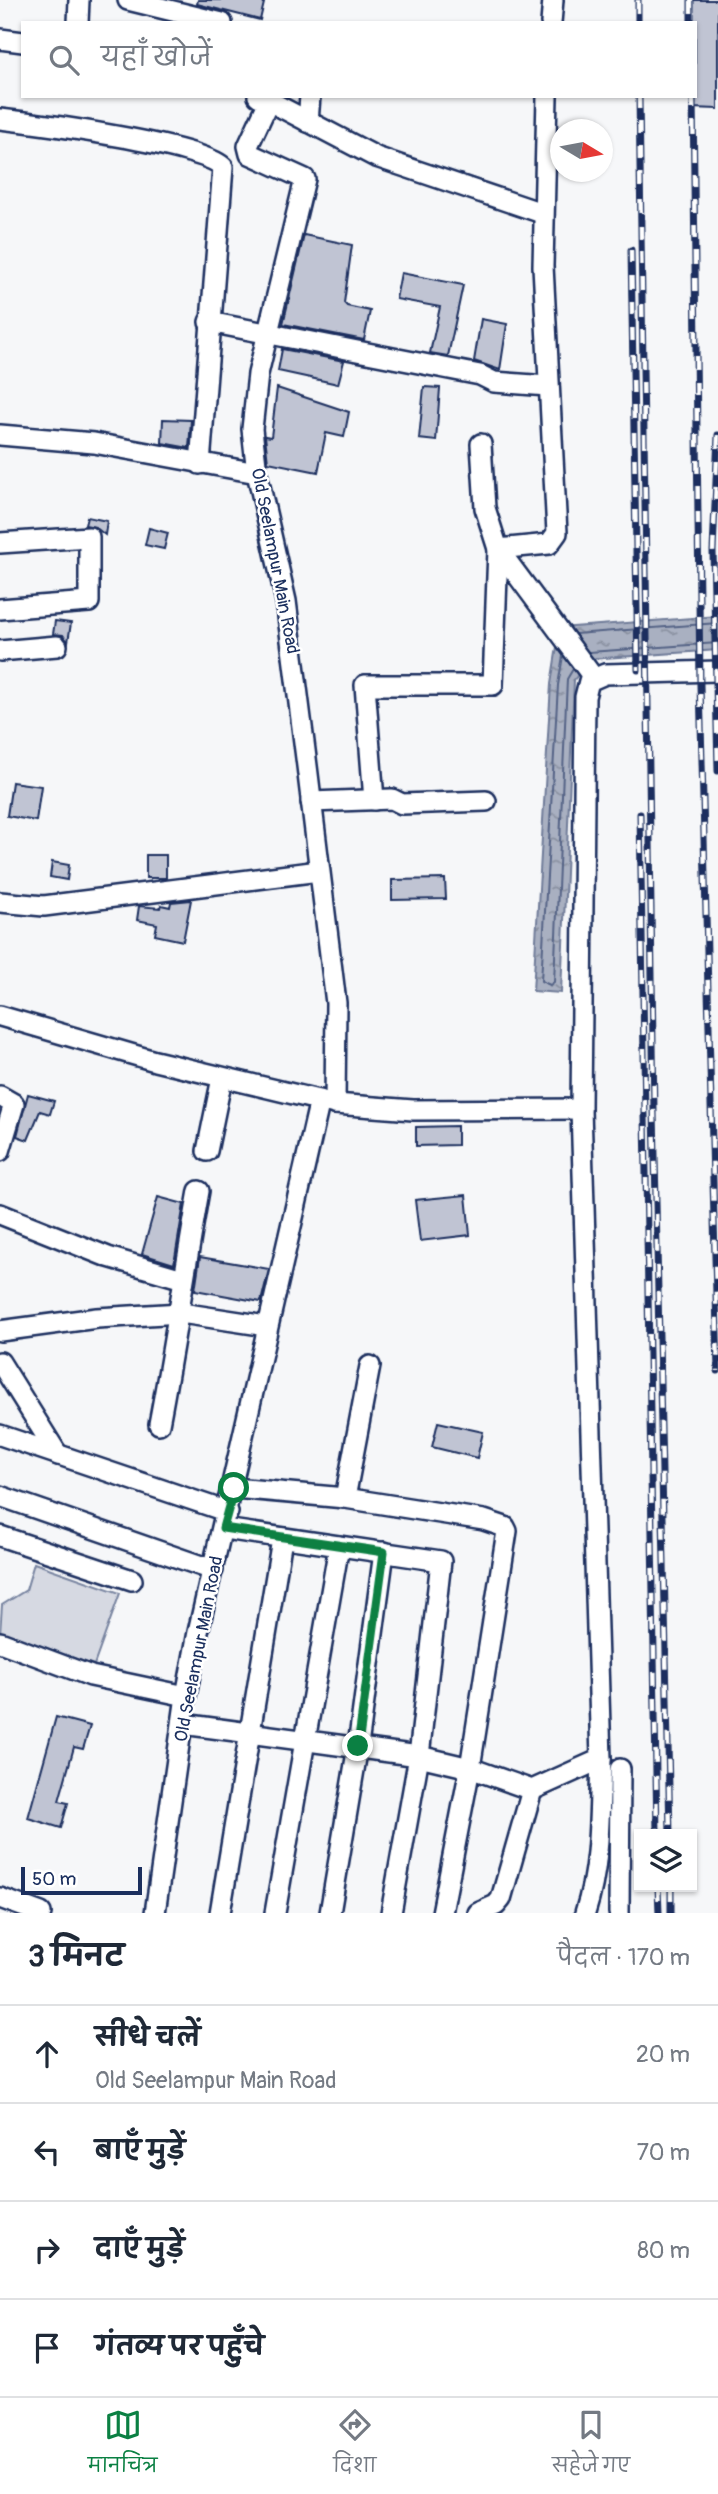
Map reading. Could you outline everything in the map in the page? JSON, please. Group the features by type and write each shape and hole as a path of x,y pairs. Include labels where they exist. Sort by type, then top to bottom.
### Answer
{"street":[{"path":"78,21 79,0"},
{"path":"128,0 214,21"},
{"path":"551,21 552,0"},
{"path":"0,39 21,42"},
{"path":"308,122 310,98"},
{"path":"498,549 549,544 556,538 542,213 547,98"},
{"path":"264,99 376,156 542,213"},
{"name":"Old Seelampur Main Road","path":"155,1913 186,1696 234,1488 266,1326 322,1101 337,1014 286,601 257,473 252,429 258,374 305,179 248,150 264,99"},
{"path":"0,119 174,148 220,163 223,174 209,323 201,464"},
{"path":"209,323 480,376 494,382 548,386"},
{"path":"0,435 94,443 257,473"},
{"path":"481,444 485,508 498,549 590,672 605,674 718,671"},
{"path":"0,543 89,537 89,602 0,609"},
{"path":"374,800 365,685 493,685 498,549"},
{"path":"0,651 57,646"},
{"path":"585,1913 593,1885 598,1829 592,1763 581,1109 585,697 590,672"},
{"path":"311,802 392,799 402,804 486,801"},
{"path":"0,902 44,906 319,871"},
{"path":"0,1016 222,1078 322,1101 413,1110 581,1109"},
{"path":"207,1151 222,1078"},
{"path":"0,1096 14,1104 0,1151"},
{"path":"159,1424 181,1313 183,1279 199,1191"},
{"path":"0,1214 108,1257 183,1279"},
{"path":"0,1331 96,1318 181,1313 266,1326"},
{"path":"0,1362 58,1455"},
{"path":"345,1498 370,1366"},
{"path":"0,1435 282,1539 438,1559 441,1563 418,1756 391,1913"},
{"path":"234,1488 345,1498 484,1521 505,1527 507,1531 471,1768 442,1913"},
{"path":"0,1496 213,1570"},
{"path":"0,1536 132,1580"},
{"path":"220,1913 282,1539"},
{"path":"275,1913 339,1546"},
{"path":"330,1913 358,1746 384,1552"},
{"path":"0,1642 91,1676 186,1696"},
{"path":"183,1724 418,1756 471,1768 537,1788 592,1763"},
{"path":"619,1913 620,1769"},
{"path":"478,1913 496,1905 501,1899 537,1788"},
{"path":"0,1898 41,1913"}],"shaded area":[{"path":"34,1563 120,1593 94,1665 0,1634 2,1605 26,1590"}],"water":[{"path":"718,616 718,650 590,659 574,680 561,993 533,991 551,684 560,628"}],"building":[{"path":"198,0 260,0 264,3 260,20 197,4"},
{"path":"689,0 718,0 718,109 691,108 691,98 697,98 697,21 689,21"},
{"path":"304,235 352,245 344,303 370,311 364,340 283,324"},
{"path":"401,273 463,285 448,356 430,353 440,307 396,299"},
{"path":"481,319 507,324 500,370 474,361"},
{"path":"282,349 344,361 338,384 278,371"},
{"path":"424,387 440,388 436,441 419,439"},
{"path":"277,388 349,412 344,437 326,433 318,472 268,462 265,436 271,437"},
{"path":"163,419 191,420 189,448 162,443"},
{"path":"87,517 107,521 105,535 95,527 85,525"},
{"path":"149,528 168,533 164,549 145,545"},
{"path":"55,621 71,623 68,642 63,635 53,634"},
{"path":"12,782 41,786 36,821 7,816"},
{"path":"146,855 166,855 166,878 146,878"},
{"path":"52,862 69,865 67,880 50,877"},
{"path":"445,879 446,899 392,900 392,880"},
{"path":"191,900 183,941 155,935 157,924 137,920 139,906 170,907 171,902"},
{"path":"28,1094 54,1101 50,1114 40,1111 28,1140 17,1136"},
{"path":"457,1126 457,1145 416,1146 416,1127"},
{"path":"466,1195 470,1235 420,1241 415,1200"},
{"path":"158,1197 184,1204 174,1264 142,1254"},
{"path":"200,1257 269,1269 261,1302 195,1290"},
{"path":"438,1422 483,1432 477,1458 432,1447"},
{"path":"56,1717 90,1726 83,1749 74,1747 59,1801 68,1803 61,1828 28,1818"}],"railway":[{"path":"638,0 638,21"},
{"path":"691,0 691,21"},
{"path":"639,98 654,1111 670,1829"},
{"path":"693,98 700,685 718,1371"},
{"path":"631,250 638,670"},
{"path":"718,435 713,551 718,771"},
{"path":"640,814 657,1829"},
{"path":"658,1892 659,1913"},
{"path":"671,1892 671,1913"}],"route":[{"path":"234,1488 223,1528 282,1539 384,1552 358,1746"}]}
